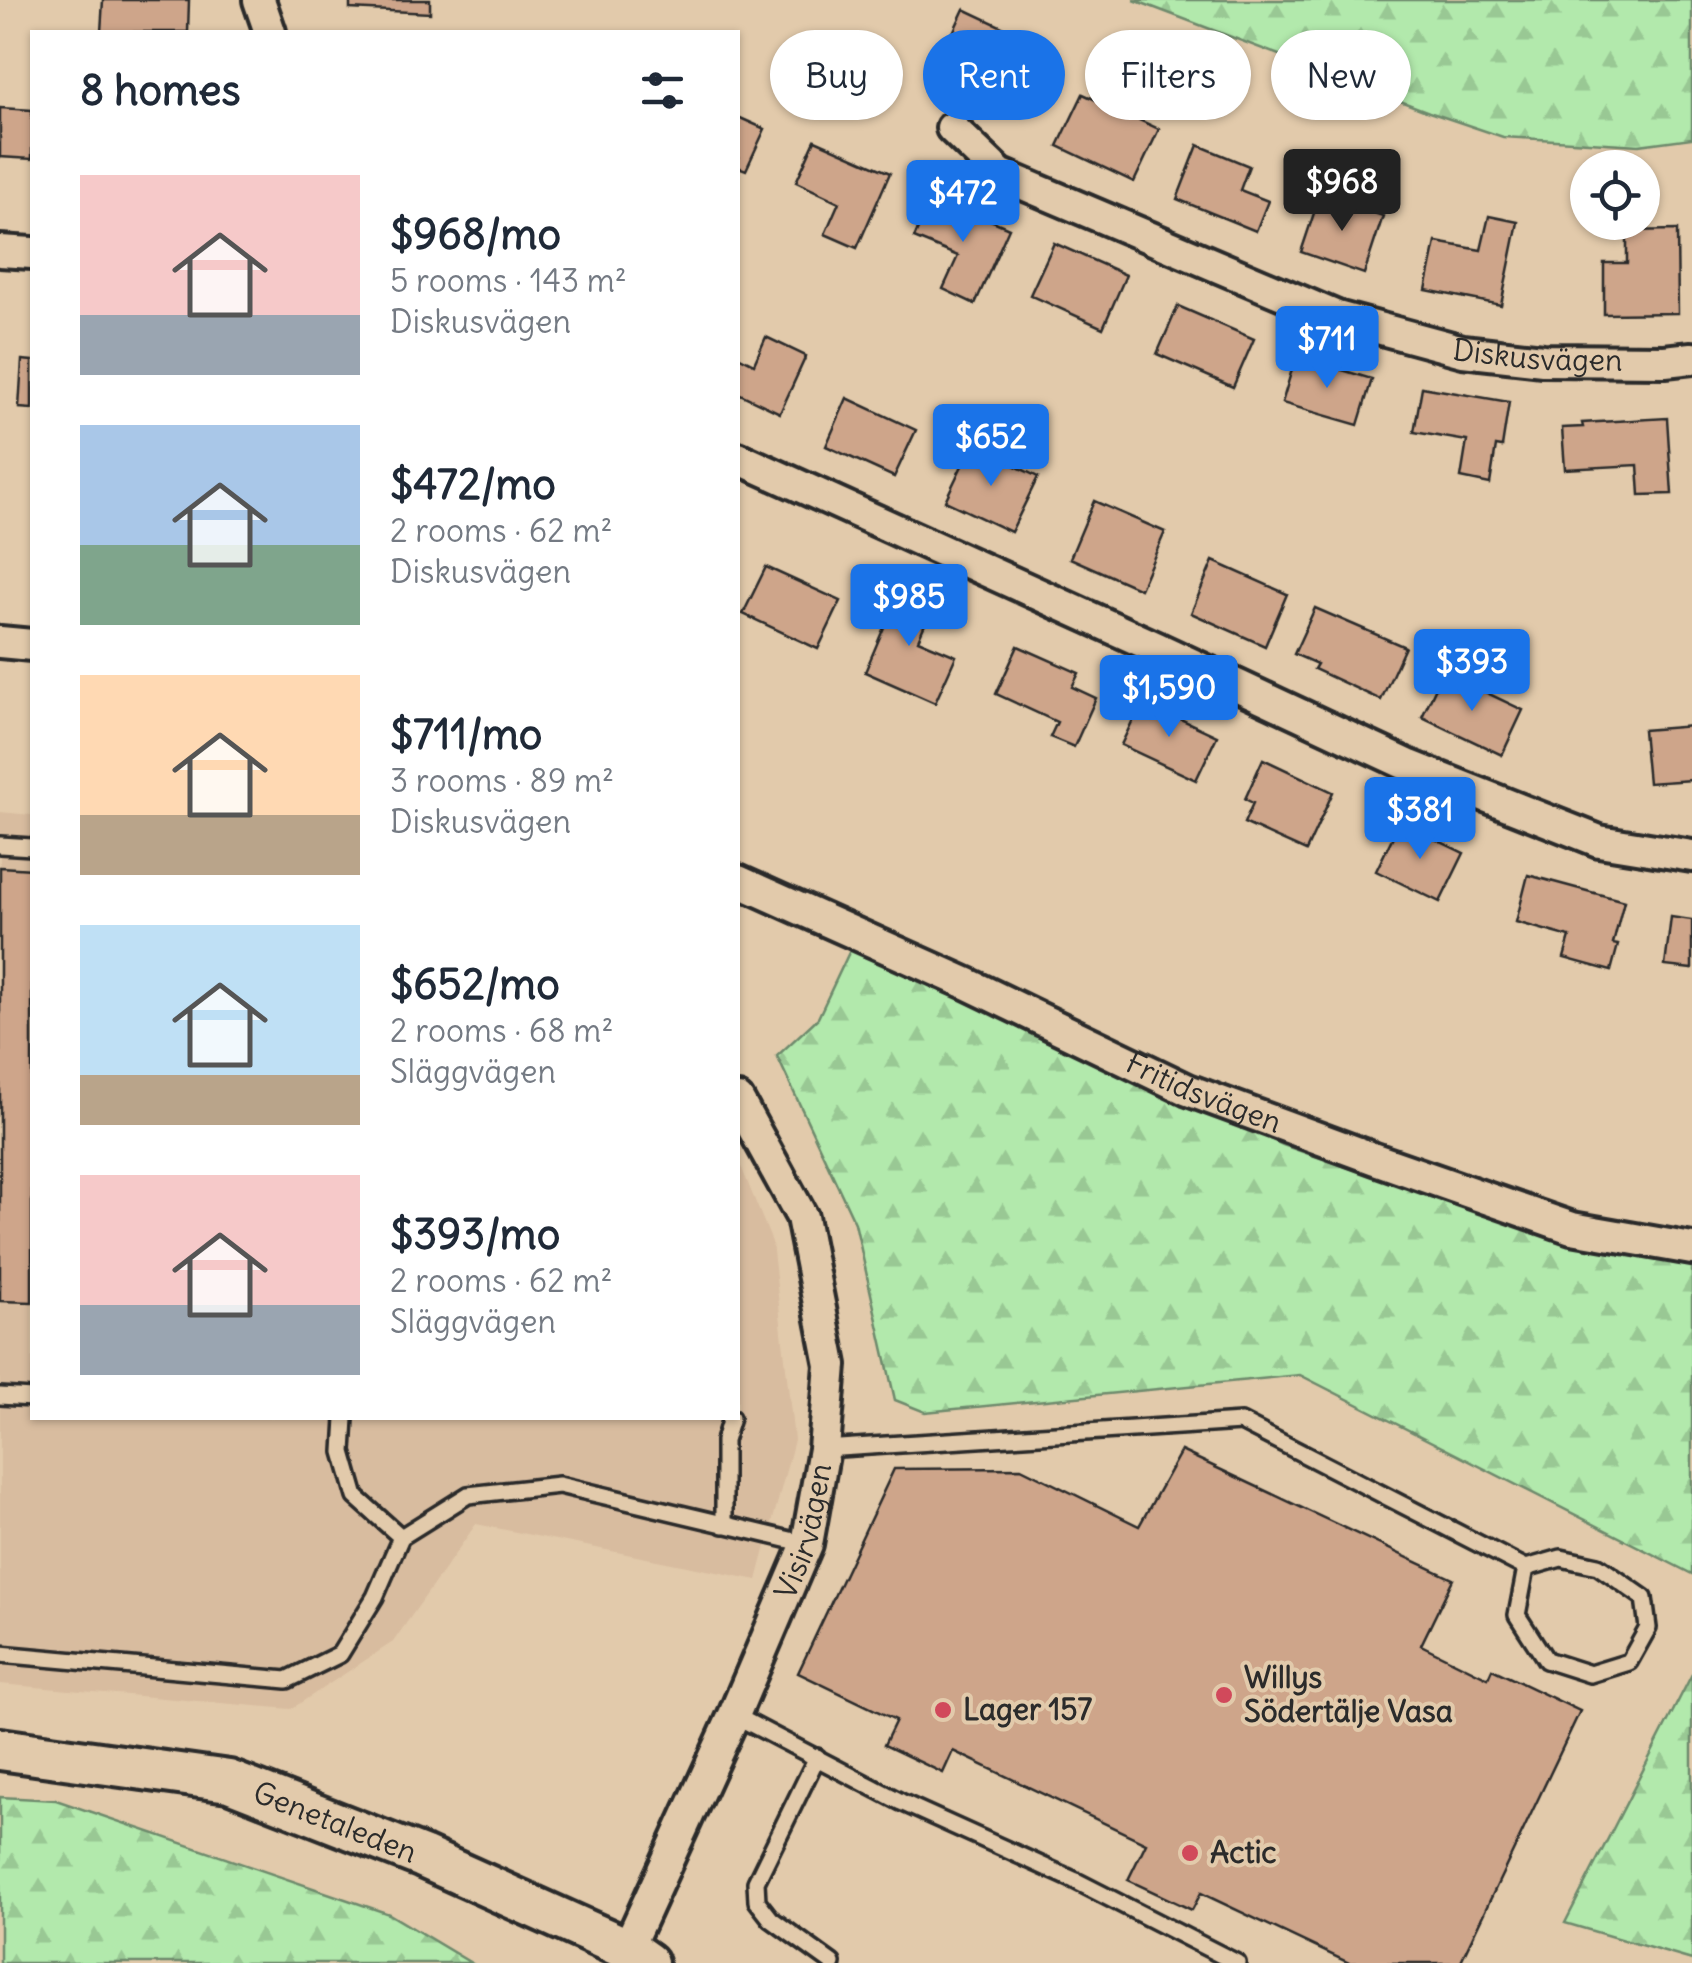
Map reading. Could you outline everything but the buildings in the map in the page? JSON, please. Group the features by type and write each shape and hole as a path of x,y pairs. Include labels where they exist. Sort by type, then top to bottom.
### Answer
{"main road":[{"name":"Genetaleden","path":"0,1749 229,1781 423,1856 637,1956"}],"street":[{"path":"260,0 269,30"},
{"name":"Diskusvägen","path":"952,128 1000,174 1337,317 1462,350 1543,360 1692,358"},
{"path":"0,251 30,254"},
{"path":"740,459 1410,766 1599,841 1692,856"},
{"path":"0,642 30,646"},
{"name":"Fritidsvägen","path":"740,883 968,984 1188,1090 1572,1228 1692,1248"},
{"name":"Visirvägen","path":"637,1956 806,1544 824,1449 831,1365 802,1217 740,1111"}],"lane":[{"path":"0,845 30,847"},
{"path":"0,1396 30,1398"},
{"path":"345,1420 343,1452 356,1496 401,1538"},
{"path":"724,1525 724,1441 729,1420"},
{"path":"824,1449 1241,1422 1526,1568 1561,1558 1598,1566 1644,1598 1648,1628 1629,1662 1590,1674 1546,1660 1517,1615 1526,1568"},
{"path":"0,1654 287,1680 340,1654 375,1597 401,1538 468,1495 559,1484 806,1544"},
{"path":"734,1715 901,1802 1074,1880 1238,1963"},
{"path":"817,1757 756,1882 757,1901 771,1919 832,1963"}],"shaded area":[{"path":"0,812 30,815 30,1420 740,1420 740,1164 772,1242 794,1440 757,1580 476,1524 393,1642 291,1709 0,1684"}],"green space":[{"path":"1134,0 1692,0 1692,138 1639,145 1503,137 1411,105 1411,30 1271,30 1271,52 1251,44 1251,30 1213,30"},
{"path":"853,944 1283,1145 1561,1241 1692,1257 1692,1574 1300,1375 925,1412 895,1400 855,1223 777,1056 818,1018"},
{"path":"1692,1674 1692,1960 1565,1923"},
{"path":"0,1797 56,1800 389,1914 471,1963 0,1963"}],"place":[{"name":"Willys Södertälje Vasa","path":"1224,1695"},
{"name":"Lager 157","path":"943,1710"},
{"name":"Actic","path":"1190,1853"}]}
